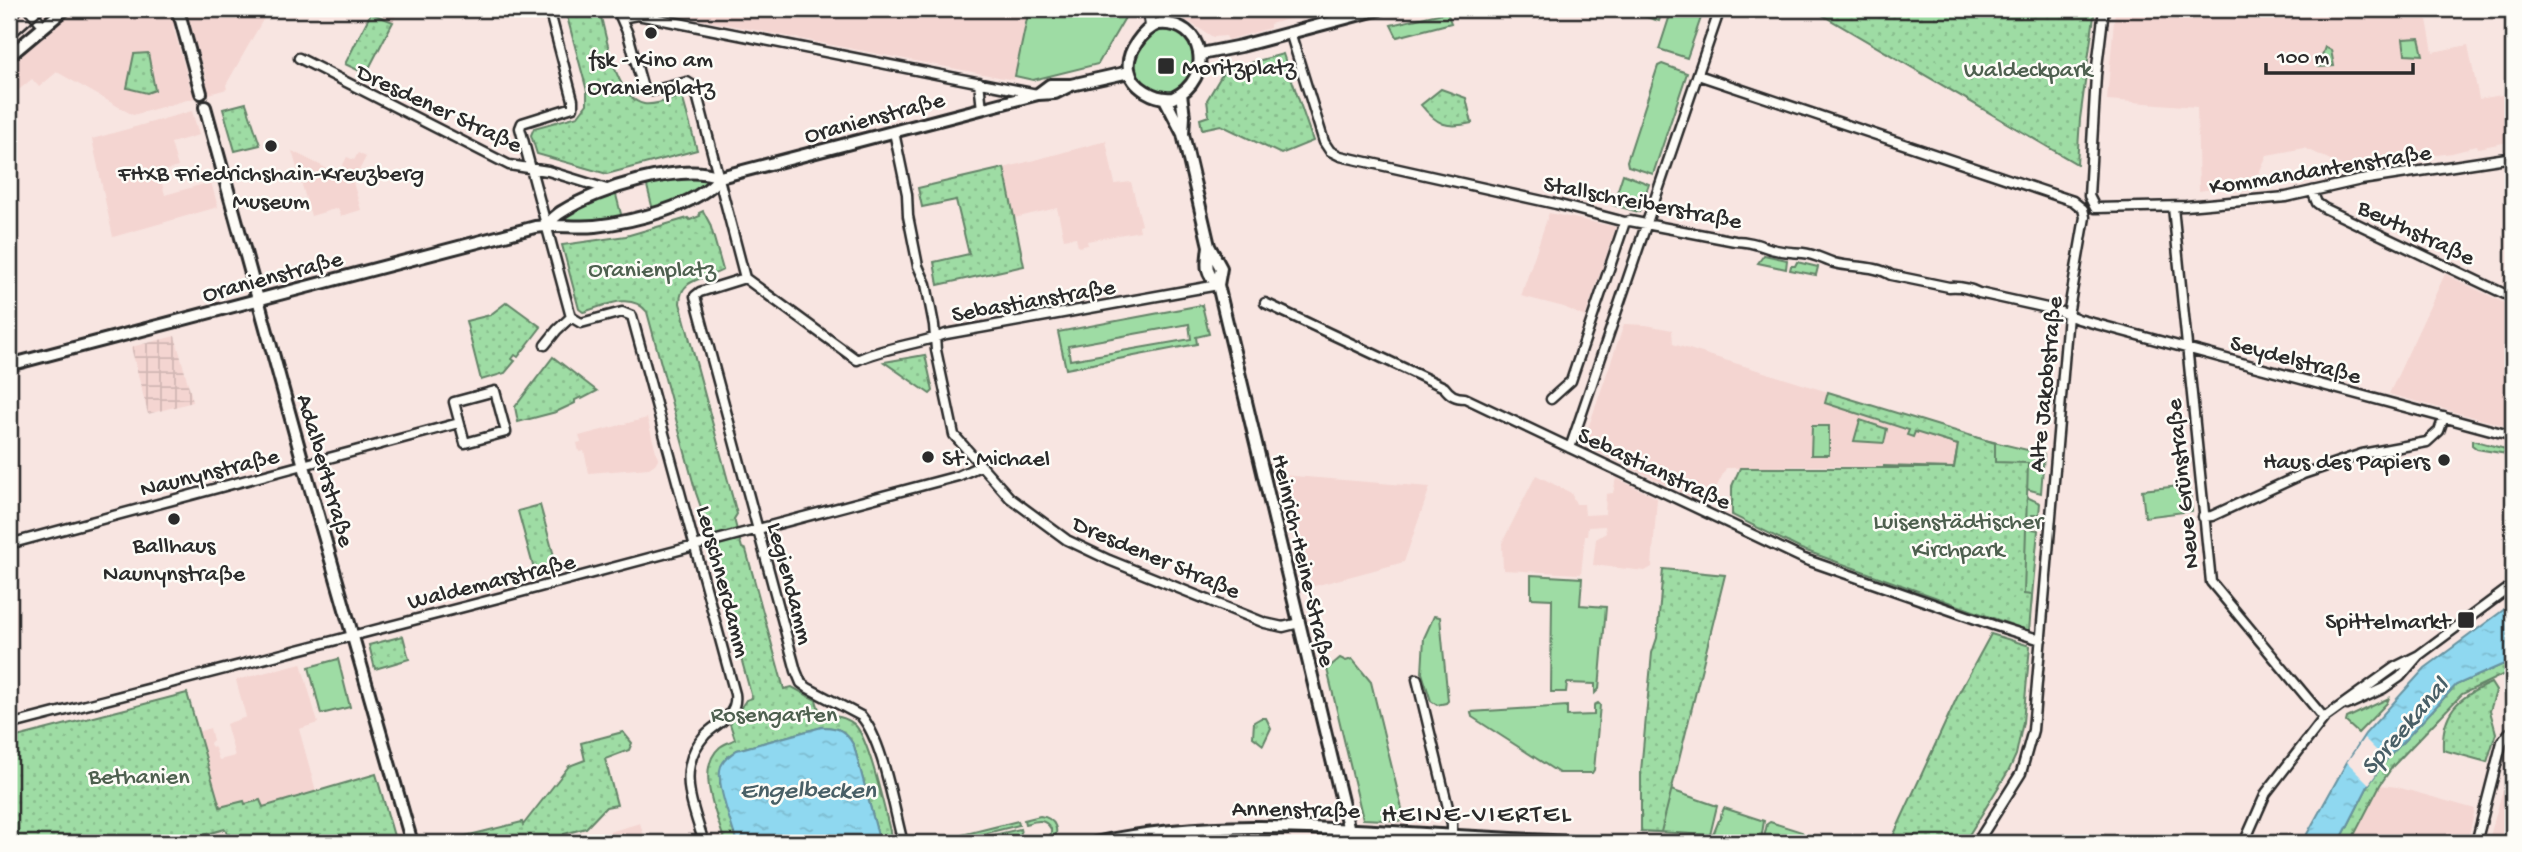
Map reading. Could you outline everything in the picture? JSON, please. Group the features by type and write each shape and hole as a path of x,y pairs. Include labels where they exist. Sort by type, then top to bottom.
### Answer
{"street":[{"path":"29,9 44,26"},
{"path":"9,56 65,9"},
{"path":"176,9 201,93"},
{"path":"545,345 571,317 521,125 573,107 549,9"},
{"path":"617,9 643,88 652,91 692,83 720,177 745,278"},
{"path":"1149,9 1152,27"},
{"path":"1161,9 1166,23"},
{"path":"1201,54 1380,9"},
{"path":"1570,448 1720,9"},
{"name":"Kommandantenstraße","path":"2104,9 2089,195 2092,204 2100,209 2173,207 2286,197 2373,178 2513,157"},
{"path":"621,19 636,15 1038,94"},
{"path":"1166,23 1190,35 1201,54 1200,65 1189,87 1181,94 1165,99 1139,86 1129,72 1128,65 1133,51 1146,31 1166,23"},
{"name":"Stallschreiberstraße","path":"1290,33 1324,142 1336,155 1625,222 1751,242 1791,254 1802,253 1858,268 1871,267 1891,275 1949,287 1957,286 2068,315"},
{"name":"Dresdener Straße","path":"299,58 509,165 548,171 610,190"},
{"name":"Oranienstraße","path":"546,225 563,211 610,190 646,180 707,172 720,177 1129,72"},
{"name":"Alte Jakobstraße","path":"1698,75 2073,201 2083,209 2085,217 2068,315 2037,705 2026,761 1977,843"},
{"path":"979,82 982,109"},
{"path":"1181,94 1183,134"},
{"path":"1165,99 1183,134"},
{"name":"Adalbertstraße","path":"205,107 412,843"},
{"path":"894,132 907,194 908,216 918,265 926,284 935,338"},
{"name":"Heinrich-Heine-Straße","path":"1183,134 1209,246 1209,276 1219,285 1352,843"},
{"name":"Oranienstraße","path":"9,365 546,225 595,226 640,217 697,196 712,188 720,177"},
{"name":"Beuthstraße","path":"2312,191 2317,203 2324,208 2513,298"},
{"name":"Neue Grünstraße","path":"2173,207 2211,582 2324,718"},
{"path":"1551,399 1571,381 1625,222"},
{"name":"Sebastianstraße","path":"745,278 857,360 878,350 959,332 1219,285"},
{"name":"Legiendamm","path":"745,278 695,296 798,678 808,688 861,716 867,723 875,740 904,843"},
{"name":"Sebastianstraße","path":"1265,303 1444,387 1449,394 1457,398 1465,398 1804,559 2041,640"},
{"name":"Leuschnerdamm","path":"571,317 581,323 622,312 632,316 736,700 729,716 706,735 690,762 689,787 704,843"},
{"name":"Seydelstraße","path":"2068,315 2513,436"},
{"name":"Dresdener Straße","path":"935,338 954,435 1017,503 1079,547 1265,623 1283,627 1299,623"},
{"path":"495,391 506,432 465,443 459,423 454,402 495,391"},
{"path":"2203,517 2212,516 2303,474 2362,454 2427,442 2439,431 2444,417"},
{"name":"Naunynstraße","path":"9,544 459,423"},
{"name":"Waldemarstraße","path":"9,725 948,479 980,466"},
{"path":"2244,843 2267,791 2324,718 2395,667 2419,655 2513,586"},
{"path":"1417,679 1449,812 1452,836"},
{"path":"2476,843 2502,742 2513,732"},
{"name":"Annenstraße","path":"1095,843 1218,827 1349,829 1599,843"}],"shaded area":[{"path":"71,9 168,9 176,25 173,26 190,86 195,89 205,86 207,82 186,9 269,9 226,85 227,89 133,115 57,72 39,87 32,79 9,98 9,66 24,53 26,47 34,40 39,40 47,33 45,30"},
{"path":"363,9 399,9 393,22"},
{"path":"656,9 1029,9 1014,80"},
{"path":"1168,9 1344,9 1313,17 1311,13 1270,24 1270,28 1228,40 1226,36 1213,37"},
{"path":"2115,9 2425,9 2433,52 2468,45 2479,99 2513,93 2513,141 2478,148 2477,145 2452,153 2342,167 2305,148 2267,155 2255,182 2199,191 2197,107 2107,100"},
{"path":"192,111 199,135 171,143 178,167 159,172 165,195 211,182 218,207 113,237 92,139"},
{"path":"1106,141 1115,184 1131,182 1142,225 1139,226 1140,231 1087,241 1088,245 1078,247 1076,237 1064,239 1057,208 1014,218 1004,168"},
{"path":"292,151 338,174 347,157 354,160 358,153 366,157 353,182 361,210 341,216 338,208 311,216"},
{"path":"1549,213 1616,227 1585,317 1564,307 1521,296"},
{"path":"2445,274 2513,307 2513,428 2389,394"},
{"path":"1624,324 1672,330 1673,344 1828,392 1826,403 1909,430 1908,435 1913,437 1915,432 1958,445 1954,468 1726,468 1710,500 1699,501 1590,448 1585,443"},
{"path":"175,336 193,402 148,414 131,347"},
{"path":"647,418 658,459 655,464 649,468 589,473 584,451 579,452 579,436"},
{"path":"1281,475 1430,487 1404,562 1307,588"},
{"path":"1536,475 1571,493 1576,504 1584,504 1585,515 1605,514 1606,494 1613,493 1616,478 1657,498 1652,567 1645,571 1593,565 1596,539 1606,533 1605,526 1588,527 1581,574 1503,570 1502,543"},
{"path":"301,663 318,723 299,729 316,791 262,807 245,804 243,801 220,807 197,732 210,728 213,740 210,743 219,760 235,756 226,724 246,717 236,680"},
{"path":"2513,753 2513,843 2488,843 2490,836"},
{"path":"2380,785 2397,787 2475,809 2467,843 2350,843"},
{"path":"640,823 646,843 590,843 589,838"},
{"path":"1266,840 1267,843 1192,843 1203,841"}],"green space":[{"path":"565,9 599,9 613,64 626,91 634,100 653,104 682,96 697,150 607,174 537,154 531,135 534,128 578,116 587,104 587,91"},
{"path":"1029,9 1130,9 1098,64 1033,80 1015,76"},
{"path":"1622,9 1663,9 1659,21"},
{"path":"1672,9 1704,9 1687,58 1659,49"},
{"name":"Waldeckpark","path":"1812,9 2095,9 2080,119 2077,164"},
{"path":"1447,12 1451,23 1397,37 1391,25"},
{"path":"371,13 393,22 366,74 345,64"},
{"path":"1158,29 1184,36 1194,48 1195,61 1191,74 1183,86 1169,94 1150,87 1139,79 1135,72 1134,64 1139,48"},
{"path":"2419,38 2423,55 2405,54 2403,39"},
{"path":"2325,47 2331,50 2334,66 2318,67"},
{"path":"148,53 155,90 147,93 127,88 134,54"},
{"path":"1283,54 1313,141 1281,154 1221,125 1202,129 1200,119 1209,116 1207,100 1223,73 1228,69"},
{"path":"1662,64 1687,73 1653,174 1628,166 1627,161 1658,66"},
{"path":"1441,89 1466,98 1472,123 1456,126 1443,124 1427,112 1421,105"},
{"path":"246,103 260,145 235,151 223,109"},
{"path":"1004,168 1024,266 938,285 934,262 969,254 956,200 922,207 918,188"},
{"path":"1623,174 1649,184 1639,212 1613,205"},
{"path":"705,176 708,186 653,210 646,182"},
{"path":"615,191 622,218 600,222 562,221 568,212"},
{"path":"703,211 710,224 723,270 689,284 684,288 680,303 737,514 734,519 742,548 746,550 784,689 792,687 816,700 821,716 840,717 856,726 867,748 893,843 880,843 854,746 845,733 833,728 822,727 737,750 727,757 720,783 737,843 725,843 713,807 708,780 712,756 720,747 735,739 730,724 746,700 752,698 714,559 717,553 696,493 647,312 633,302 625,301 583,312 579,309 562,245 626,236 688,218 690,220 700,216 699,213"},
{"path":"1764,255 1787,260 1786,269 1758,263"},
{"path":"1797,262 1818,267 1816,275 1790,270"},
{"path":"507,302 541,327 518,357 515,355 512,359 515,361 505,373 481,380 466,321 490,315"},
{"path":"1202,305 1209,334 1196,337 1197,344 1066,369 1058,332","holes":["1189,324 1191,339 1070,360 1068,346"]},
{"path":"925,355 933,391 930,394 884,362"},
{"path":"553,357 597,391 556,412 518,422 515,407"},
{"name":"Luisenstädtischer Kirchpark","path":"1828,392 1995,443 1995,462 2028,463 2024,594 2032,595 2029,631 1801,549 1732,515 1732,486 1740,468 1954,468 1958,445 1915,432 1913,437 1907,435 1909,430 1825,403"},
{"path":"1826,402 2044,454 2041,493 2012,485 1883,466 1954,468 1958,445"},
{"path":"1860,420 1887,429 1884,443 1854,441"},
{"path":"1812,426 1829,426 1829,455 1811,455"},
{"path":"2472,440 2513,451 2513,455 2477,449 2472,445"},
{"path":"2189,485 2192,511 2145,517 2142,490"},
{"path":"2018,493 2040,503 2039,515 2032,515 2031,519 1997,518"},
{"path":"540,505 557,567 535,573 518,511"},
{"path":"1996,523 2031,524 2031,529 2038,530 2031,607 2010,606"},
{"path":"1663,569 1725,575 1661,832 1641,831 1641,771"},
{"path":"1531,575 1582,578 1580,605 1606,607 1599,689 1595,693 1595,684 1567,683 1566,692 1551,692 1552,599 1531,598"},
{"path":"1434,616 1440,617 1448,701 1437,705 1431,701 1422,673 1424,638"},
{"path":"1991,634 2030,646 2023,722 2016,755 2009,770 1964,843 1890,843 1959,693"},
{"path":"403,636 409,659 375,669 369,645"},
{"path":"1340,658 1346,661 1352,659 1371,682 1405,821 1363,819 1327,669"},
{"path":"338,659 350,707 321,714 309,667"},
{"path":"2513,660 2513,670 2462,694 2393,766 2350,843 2339,843 2369,784 2386,760 2456,685"},
{"path":"2491,683 2496,691 2490,711 2496,733 2487,762 2443,750 2445,725 2454,708 2469,694"},
{"name":"Bethanien","path":"187,693 220,807 260,800 263,807 376,774 396,843 370,843 368,838 360,840 359,837 347,843 231,843 225,829 174,843 124,843 123,840 113,843 9,843 9,739"},
{"path":"2389,698 2358,733 2346,722 2347,718"},
{"path":"1594,705 1600,705 1592,773 1559,773 1472,717 1471,712 1567,706 1567,716 1594,715"},
{"path":"1266,718 1271,728 1263,745 1253,737 1254,722"},
{"path":"623,732 632,743 629,750 605,759 617,805 606,807 586,828 564,834 566,843 437,843 522,822 523,825 569,766 585,760 581,743"},
{"path":"1671,790 1717,806 1710,835 1641,831"},
{"path":"1724,808 1764,821 1761,840 1713,835"},
{"path":"1040,816 1050,820 1055,826 1056,834 1051,843 1036,843 1049,837 1049,825 1039,821 1025,824 1024,820"},
{"path":"1018,821 1019,825 963,839 962,835"},
{"path":"1770,822 1802,832 1811,843 1763,842 1767,824"},
{"path":"1020,829 1023,842 964,843 964,842"}],"water":[{"name":"Spreekanal","path":"2513,603 2513,660 2456,685 2386,760 2369,784 2339,843 2302,843 2365,734 2425,668"},
{"name":"Engelbecken","path":"822,727 841,731 854,746 880,843 737,843 720,782 724,761 737,750"}],"pier":[{"path":"2364,738 2386,760 2369,784 2347,762"}],"railway":[{"path":"9,27 25,9"},
{"path":"9,42 46,9"}],"place":[{"name":"fsk - Kino am Oranienplatz","path":"651,33"},
{"name":"Moritzplatz","path":"1166,66"},
{"name":"FHXB Friedrichshain-Kreuzberg Museum","path":"271,146"},
{"name":"St. Michael","path":"928,457"},
{"name":"Haus des Papiers","path":"2444,460"},
{"name":"Ballhaus Naunynstraße","path":"174,519"},
{"name":"Spittelmarkt","path":"2466,620"}],"district":[{"name":"HEINE-VIERTEL","path":"1477,812"}],"park label":[{"name":"Oranienplatz","path":"652,268"},
{"name":"Rosengarten","path":"774,713"}]}
